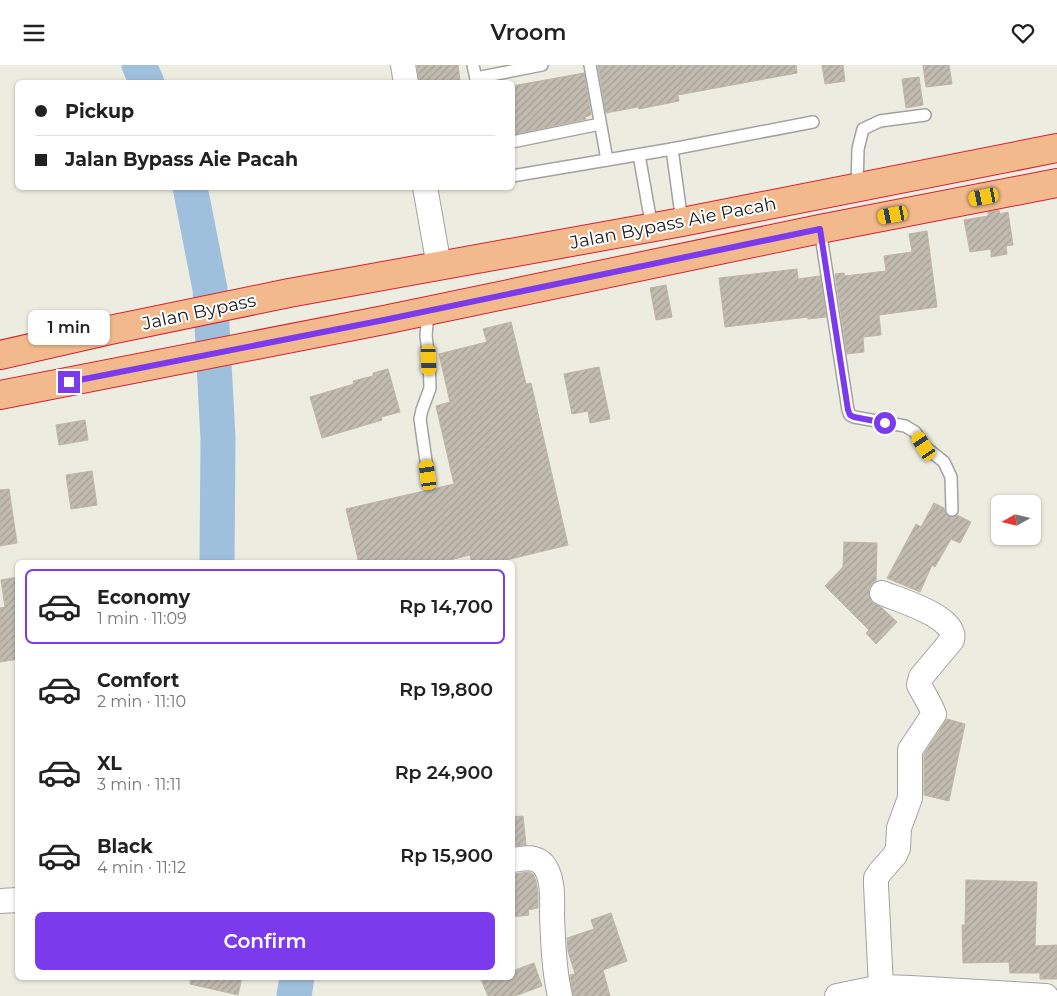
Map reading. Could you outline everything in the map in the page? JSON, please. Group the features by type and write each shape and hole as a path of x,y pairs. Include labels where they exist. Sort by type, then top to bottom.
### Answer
{"highway":[{"name":"Jalan Bypass Aie Pacah","path":"289,293 652,228 1057,148"},
{"path":"0,395 426,311 820,229 1057,183"},
{"name":"Jalan Bypass","path":"0,355 289,293"}],"street":[{"path":"403,65 406,80"},
{"path":"426,190 440,266"},
{"path":"881,987 876,878 895,855 898,848 901,819 910,798 910,750 934,714 918,685 921,677 952,640 953,635 950,627 934,614 882,593"},
{"path":"515,860 529,858 538,860 548,872 552,883 553,937 560,996"},
{"path":"0,901 15,900"},
{"path":"837,996 881,987 1046,996"}],"lane":[{"path":"473,65 476,80 542,65"},
{"path":"590,65 606,160"},
{"path":"858,187 858,149 863,129 880,121 925,115"},
{"path":"515,175 639,155 813,122"},
{"path":"515,141 600,124"},
{"path":"672,149 682,222"},
{"path":"639,155 652,228"},
{"path":"820,229 850,415 905,426 915,431 924,446 944,462 951,477 952,510"},
{"path":"426,311 430,388 420,419 428,475"}],"building":[{"path":"417,65 458,65 460,80 419,80"},
{"path":"598,65 796,65 797,73 678,95 679,101 606,113"},
{"path":"822,65 843,65 845,81 825,84"},
{"path":"923,65 949,65 952,84 926,87"},
{"path":"584,73 591,115 585,117 586,119 515,134 515,85"},
{"path":"919,77 923,105 906,108 902,79"},
{"path":"999,210 1000,214 1008,212 1013,245 1006,246 1007,254 991,257 991,249 970,252 964,220 988,216 988,212"},
{"path":"927,231 937,307 879,315 881,335 863,337 864,352 847,354 835,274 844,273 845,276 886,271 884,256 912,252 909,234"},
{"path":"797,269 798,279 820,276 826,317 808,319 808,317 725,327 719,278"},
{"path":"666,285 672,317 656,320 650,288"},
{"path":"511,322 526,384 531,383 568,545 506,560 471,560 470,555 450,560 358,560 346,509 454,484 436,406 450,402 439,354 487,342 483,329"},
{"path":"599,367 610,419 590,423 588,411 572,414 564,374"},
{"path":"388,369 400,412 381,417 382,420 322,438 310,397 354,384 353,381 373,376 373,373"},
{"path":"85,420 88,440 59,445 56,425"},
{"path":"92,471 97,505 71,509 66,475"},
{"path":"9,489 17,543 0,546 0,490"},
{"path":"934,503 944,508 948,516 953,517 957,515 971,522 960,543 951,539 935,567 932,565 920,592 887,578 916,524 921,527"},
{"path":"844,542 877,543 876,581 869,588 869,596 872,602 882,608 897,622 876,644 866,633 869,630 825,586 843,567"},
{"path":"15,578 15,660 0,662 0,608 5,607 1,580"},
{"path":"947,719 965,724 949,801 924,795 924,754"},
{"path":"523,816 526,845 515,846 515,817"},
{"path":"529,872 533,874 536,881 538,908 528,910 529,915 515,917 515,874"},
{"path":"966,880 1037,882 1035,946 1057,945 1057,979 1040,979 1040,973 1010,973 1009,962 963,963 962,925 965,925"},
{"path":"611,913 627,961 603,970 610,996 573,996 570,975 575,974 568,951 567,938 594,929 591,920"},
{"path":"534,963 542,986 515,996 488,996 481,980 515,980 515,970"},
{"path":"191,980 241,980 238,995 190,984"}],"waterway":[{"path":"139,65 146,80"},
{"path":"191,190 210,289 218,438 217,560"},
{"path":"294,996 297,980"}],"route":[{"path":"69,382 384,320 820,229 848,410 850,415 854,417 885,423"}]}
